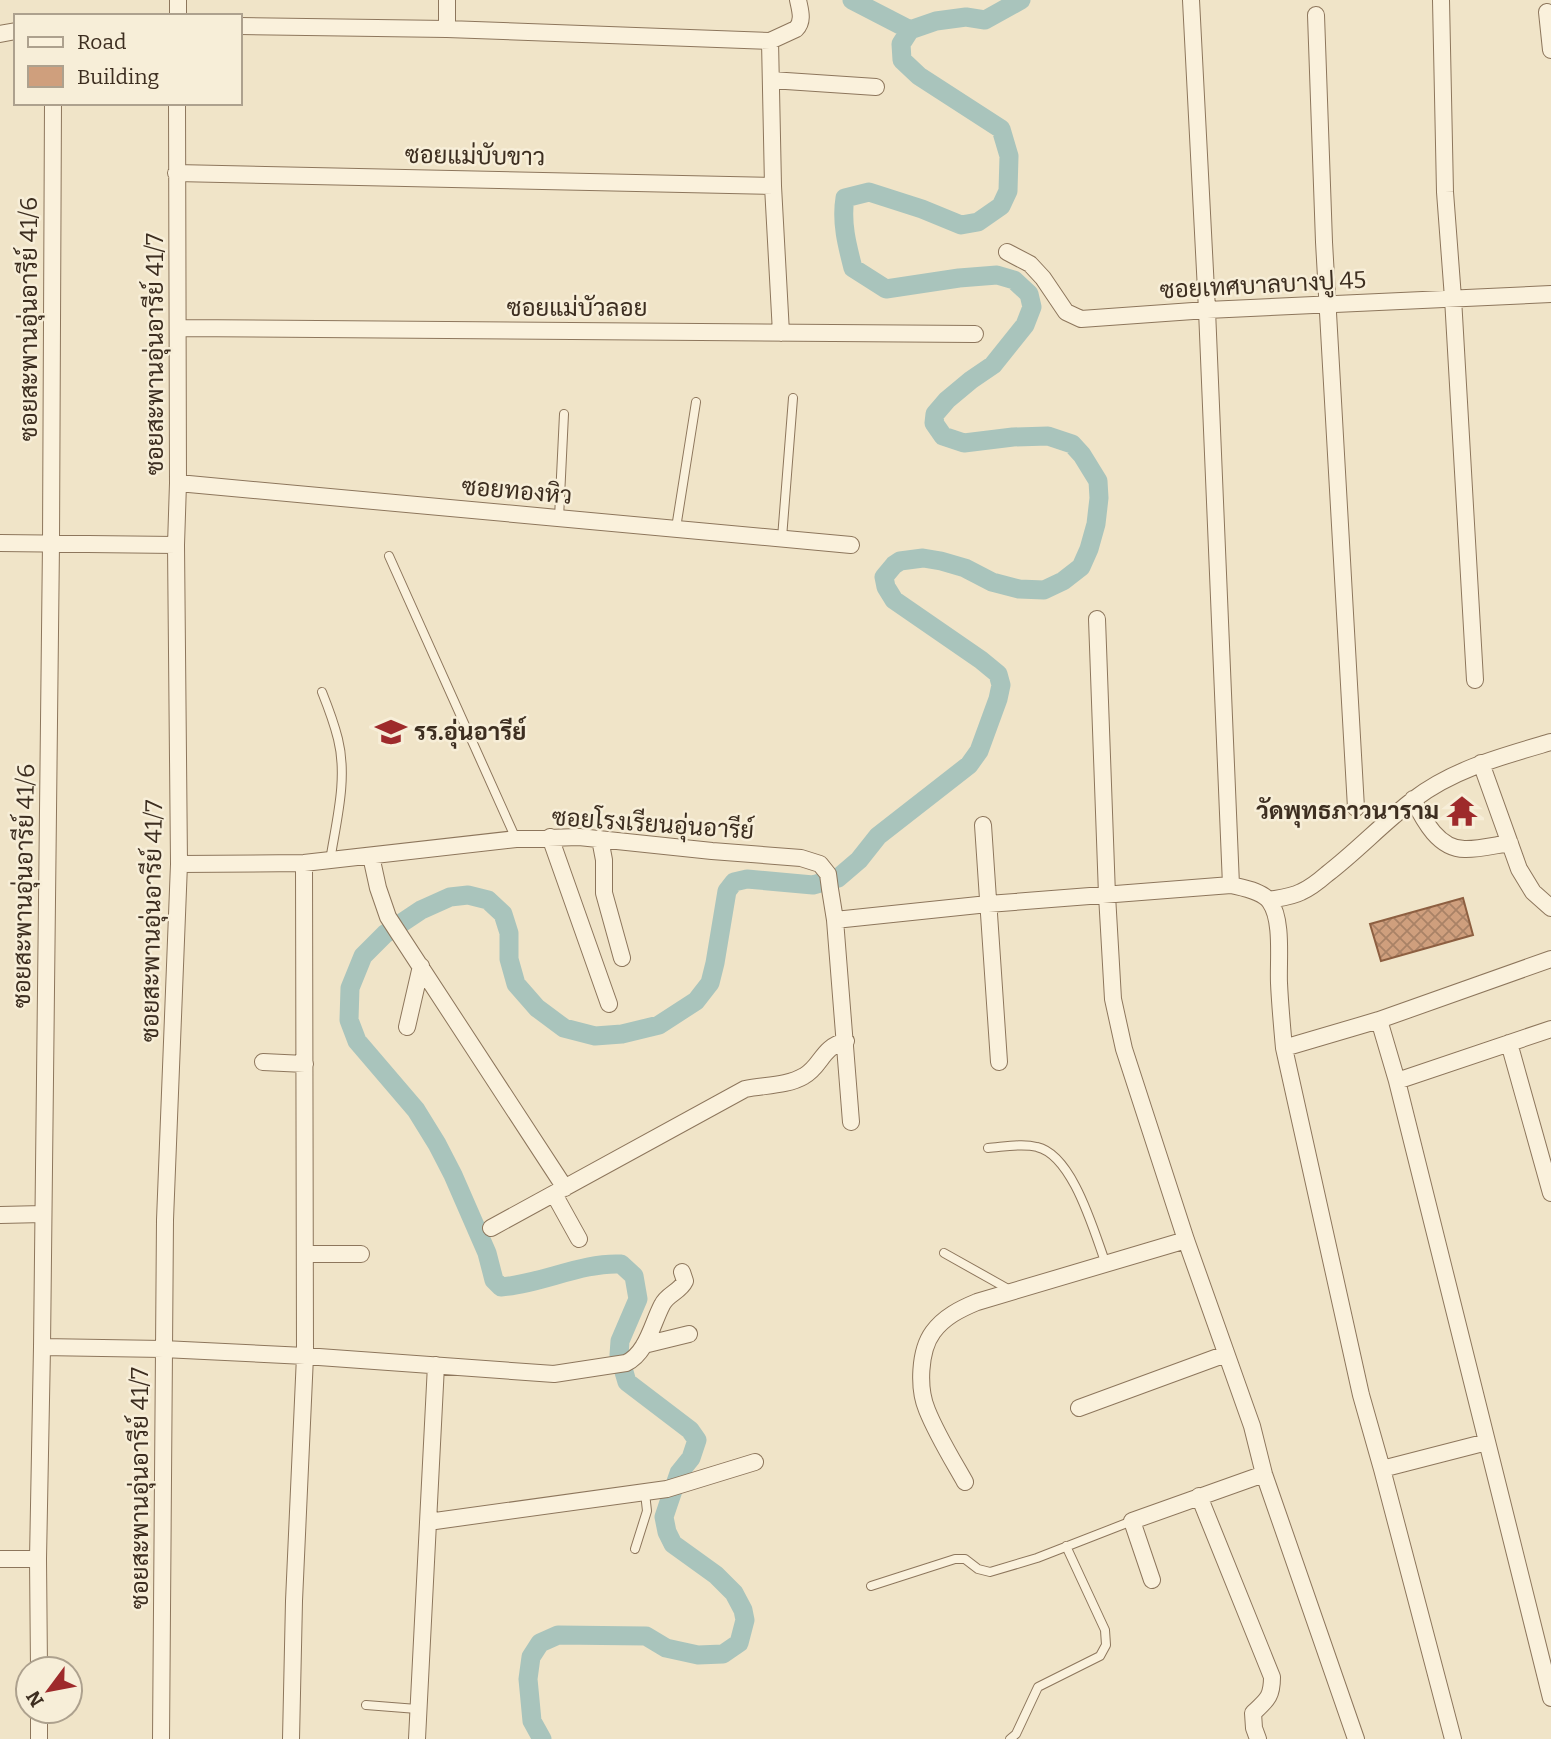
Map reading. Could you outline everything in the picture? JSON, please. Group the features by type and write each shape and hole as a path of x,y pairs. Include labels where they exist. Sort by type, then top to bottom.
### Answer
{"street":[{"path":"447,0 447,29"},
{"path":"242,26 447,29 770,41 799,26 801,21 798,0"},
{"path":"1191,0 1231,885"},
{"path":"1441,0 1445,192 1475,680"},
{"path":"1547,12 1551,50"},
{"path":"1315,15 1356,808"},
{"path":"770,41 773,186 781,332"},
{"path":"771,80 876,87"},
{"name":"ซอยสะพานอุ่นอารีย์ 41/6","path":"39,1655 53,105"},
{"name":"ซอยสะพานอุ่นอารีย์ 41/7","path":"162,1739 165,1220 179,863 176,545 177,105"},
{"name":"ซอยแม่บับขาว","path":"176,173 773,186"},
{"name":"ซอยเทศบาลบางปู 45","path":"1007,252 1030,264 1066,312 1081,319 1207,310 1551,294"},
{"name":"ซอยแม่บัวลอย","path":"178,328 975,334"},
{"name":"ซอยทองหิว","path":"178,483 851,545"},
{"path":"0,543 176,545"},
{"path":"1097,619 1113,999 1124,1049 1185,1240 1252,1426 1264,1474 1356,1739"},
{"path":"1269,900 1291,896 1318,881 1413,799 1451,777 1481,763 1551,742"},
{"path":"1481,763 1518,869 1533,892 1551,908"},
{"path":"1413,799 1434,834 1448,845 1464,850 1510,843"},
{"path":"983,825 999,1062"},
{"path":"550,837 609,1004"},
{"name":"ซอยโรงเรียนอุ่นอารีย์","path":"179,863 304,863 516,839 579,837 800,858 820,864 829,881 835,919 851,1122"},
{"path":"600,839 604,860 604,893 622,958"},
{"path":"371,856 388,917 559,1191 579,1239"},
{"path":"291,1739 293,1601 305,1356 304,863"},
{"path":"835,919 1231,885 1269,900 1275,911 1278,928 1284,1048 1361,1395 1453,1739"},
{"path":"1284,1048 1379,1020 1551,959"},
{"path":"407,1027 421,966"},
{"path":"1379,1020 1397,1081 1551,1698"},
{"path":"1397,1081 1551,1029"},
{"path":"491,1228 745,1089 791,1082 806,1075 831,1047 846,1041"},
{"path":"1509,1043 1551,1193"},
{"path":"264,1062 305,1064"},
{"path":"0,1215 43,1214"},
{"path":"965,1482 926,1409 920,1379 924,1353 932,1332 955,1311 977,1302 1185,1240"},
{"path":"306,1254 361,1254"},
{"path":"42,1347 163,1349 305,1356 554,1374 626,1363 633,1359 644,1345 662,1304 669,1295 682,1287 685,1281 682,1272"},
{"path":"644,1345 689,1334"},
{"path":"1079,1408 1226,1354"},
{"path":"416,1739 436,1365"},
{"path":"1382,1469 1487,1442"},
{"path":"428,1521 645,1493 667,1489 755,1462"},
{"path":"1152,1580 1132,1521 1264,1474"},
{"path":"1199,1496 1272,1677 1272,1692 1253,1713 1258,1739"},
{"path":"0,1559 38,1559"}],"lane":[{"path":"782,538 793,398"},
{"path":"676,528 696,402"},
{"path":"559,518 564,414"},
{"path":"389,556 516,839"},
{"path":"322,691 338,741 342,772 330,861"},
{"path":"988,1148 1038,1147 1054,1156 1068,1171 1078,1191 1106,1264"},
{"path":"944,1253 1013,1292"},
{"path":"635,1549 647,1511 645,1493"},
{"path":"871,1587 954,1559 965,1559 978,1569 990,1572 1037,1558 1132,1521"},
{"path":"1010,1739 1016,1734 1038,1687 1100,1656 1107,1645 1105,1630 1066,1546"},
{"path":"366,1705 417,1709"}],"building":[{"path":"1463,898 1473,935 1381,961 1370,924"}],"waterway":[{"path":"852,0 910,30"},
{"path":"542,1739 532,1721 528,1679 531,1657 540,1643 558,1635 646,1636 666,1648 698,1655 723,1654 739,1643 745,1620 743,1610 734,1593 716,1575 673,1544 667,1532 664,1517 679,1473 691,1458 697,1440 690,1430 627,1382 619,1355 620,1341 638,1299 634,1276 621,1264 606,1264 516,1285 501,1287 494,1280 487,1253 437,1144 416,1110 357,1041 349,1020 350,988 363,956 385,934 421,910 450,897 468,895 488,900 503,914 509,933 509,959 516,984 537,1008 564,1028 595,1036 622,1034 659,1025 696,1001 710,983 727,891 734,882 747,879 813,885 838,878 859,860 878,836 969,765 979,751 998,699 1001,685 998,674 894,600 886,587 884,577 900,561 923,558 965,568 992,582 1019,589 1044,590 1063,581 1081,567 1096,524 1098,481 1072,444 1048,436 964,443 943,436 934,423 935,414 947,400 993,365 1025,325 1032,307 1029,294 1014,280 997,275 886,289 853,268 845,233 844,207 845,198 869,192 961,225 978,222 1001,206 1008,191 1009,156 1001,129 919,76 902,60 901,44 910,30 936,21 966,17 985,20 1021,0"}],"place":[{"name":"รร.อุ่นอารีย์","path":"391,732"},
{"name":"วัดพุทธภาวนาราม","path":"1462,811"}]}
